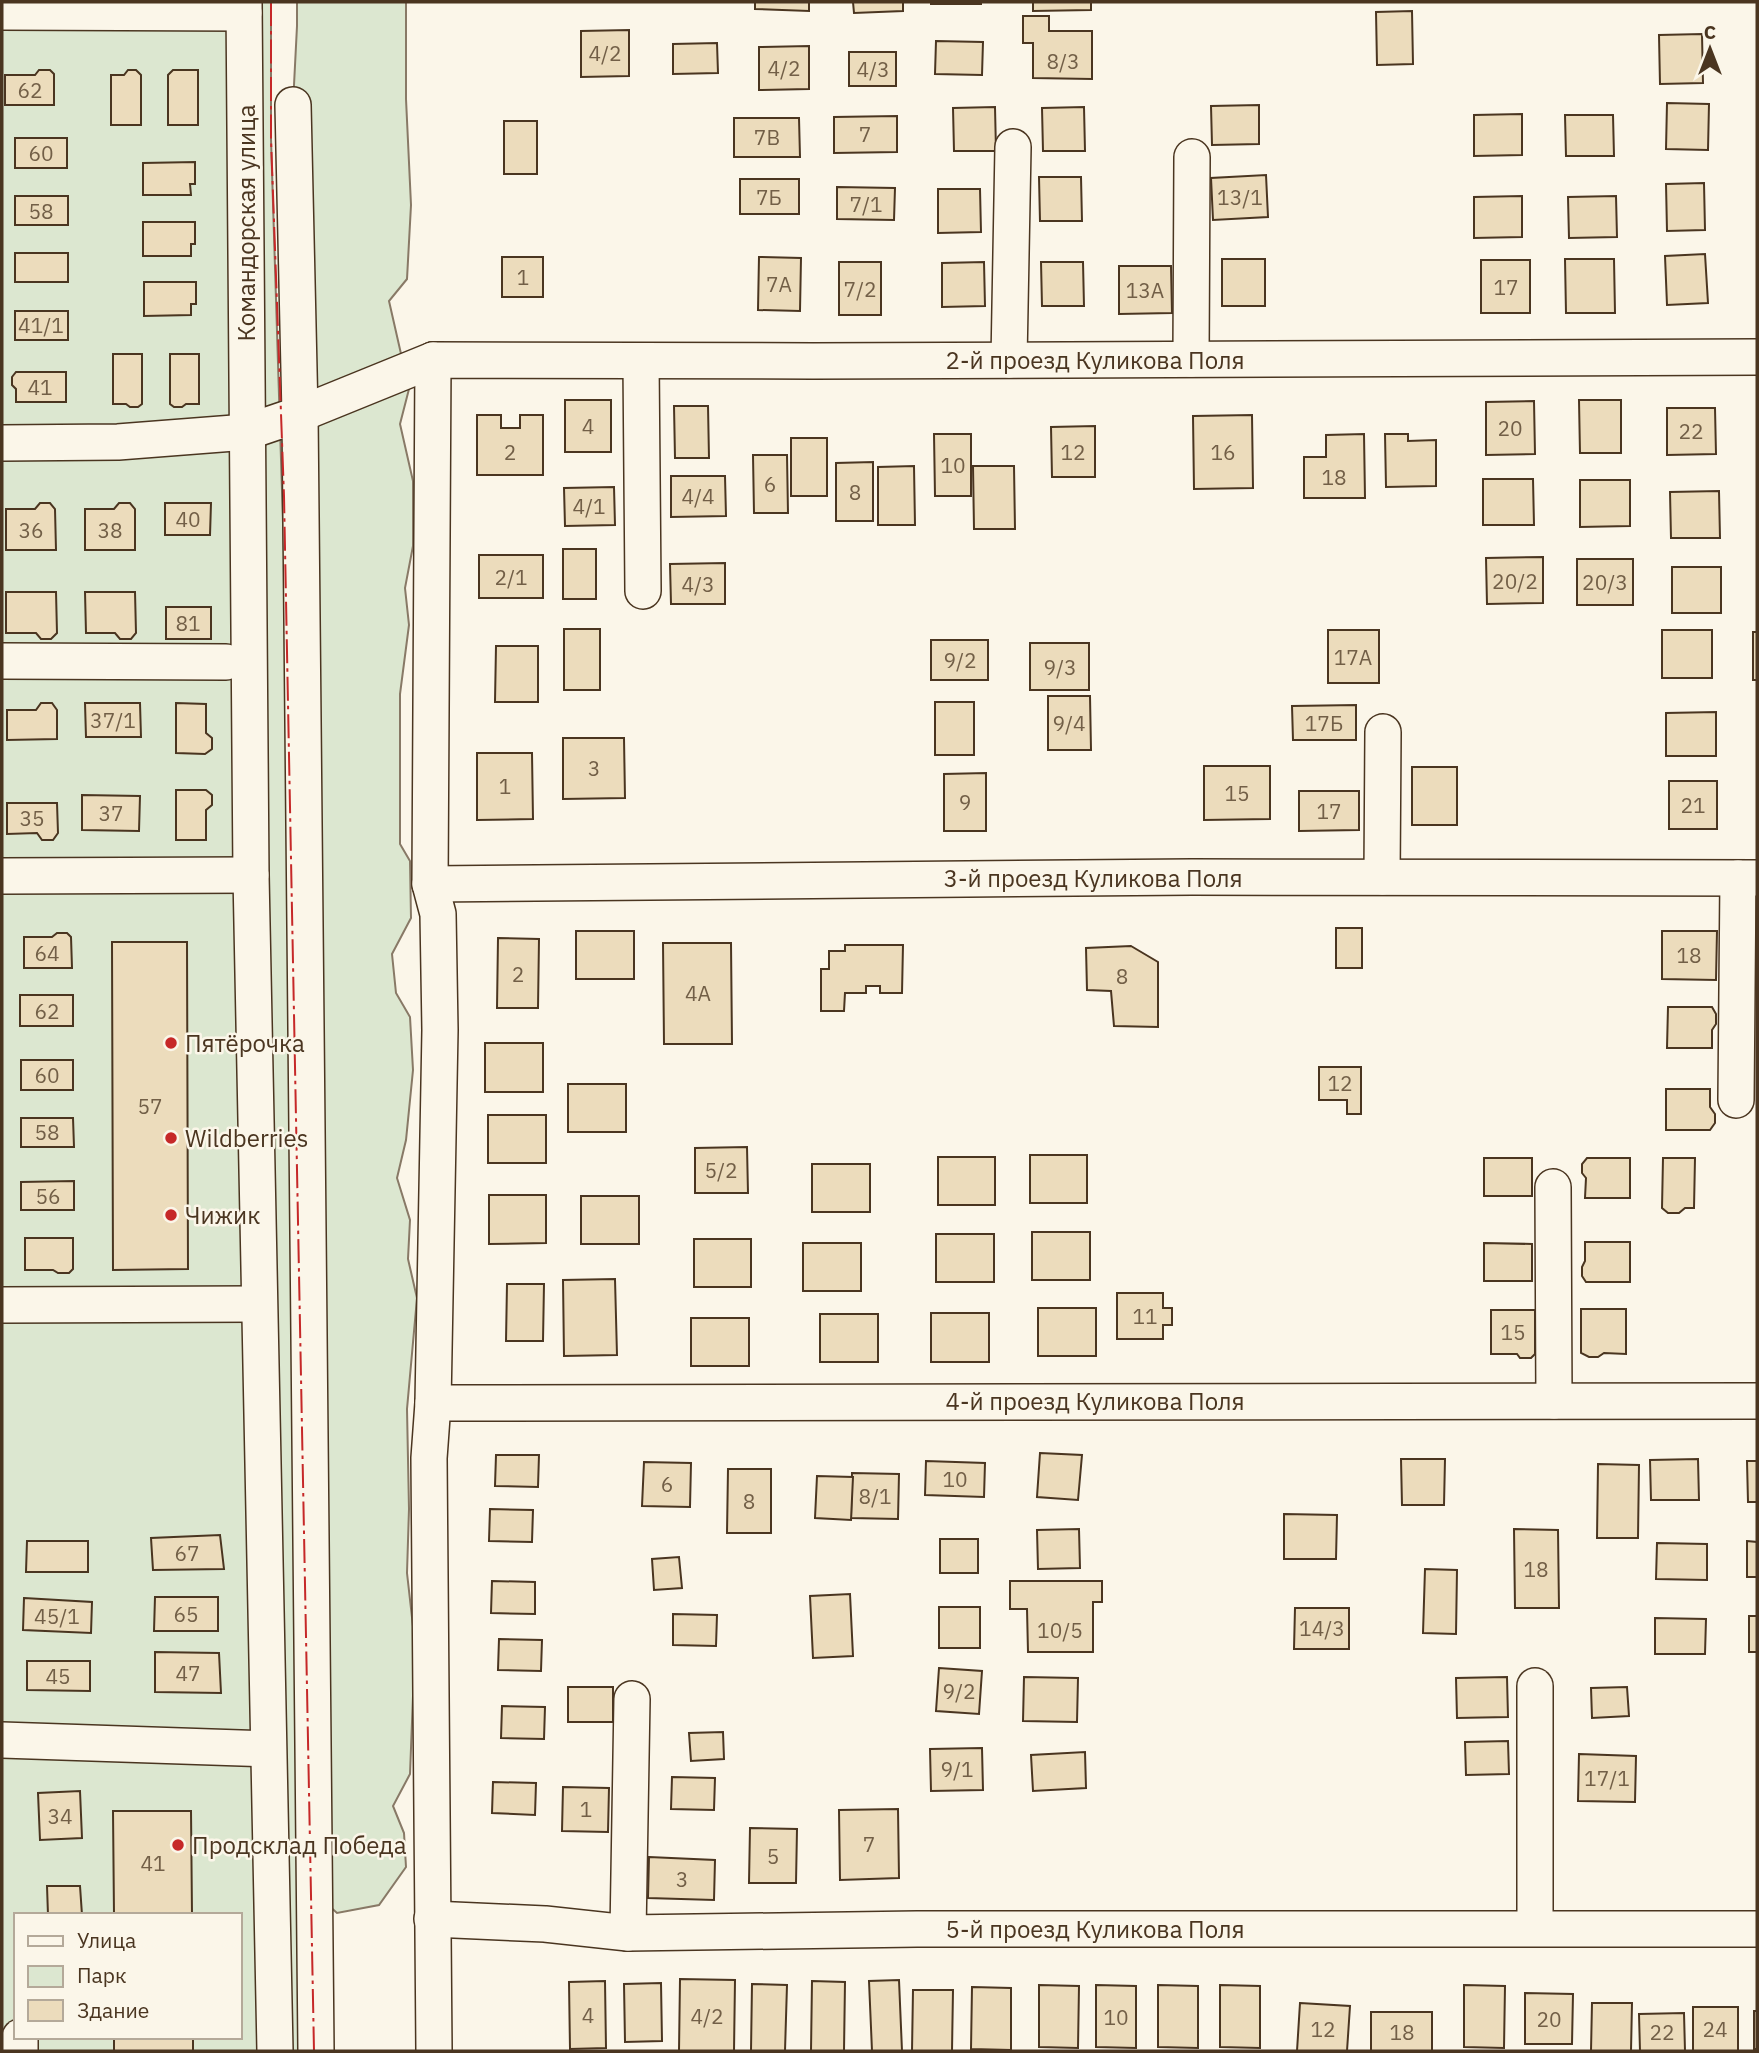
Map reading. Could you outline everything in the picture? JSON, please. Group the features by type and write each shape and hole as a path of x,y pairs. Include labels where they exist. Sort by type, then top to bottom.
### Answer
{"street":[{"path":"2,12 244,8"},
{"name":"Командорская улица","path":"244,8 251,875 275,2051"},
{"path":"293,105 300,414 316,2051"},
{"path":"1009,360 1013,147"},
{"path":"1191,359 1192,157"},
{"name":"2-й проезд Куликова Поля","path":"433,360 1757,357"},
{"path":"2,443 118,442 247,432 300,414 433,360 430,884 438,914 440,1030 433,1403 429,1458 434,2051"},
{"path":"640,361 643,591"},
{"path":"2,661 226,662"},
{"path":"1382,877 1383,732"},
{"path":"2,876 251,875"},
{"name":"3-й проезд Куликова Поля","path":"430,884 1179,877 1748,878"},
{"path":"1736,1100 1748,878"},
{"path":"1553,1188 1554,1401"},
{"path":"2,1305 258,1304"},
{"name":"4-й проезд Куликова Поля","path":"433,1403 1757,1401"},
{"path":"1535,1686 1535,1928"},
{"path":"628,1933 632,1699"},
{"path":"2,1740 268,1749"},
{"name":"5-й проезд Куликова Поля","path":"432,1919 545,1924 628,1933 917,1929 1757,1929"}],"green space":[{"path":"2,2 271,2 271,139 305,1227 293,105 297,2 406,2 406,99 411,205 407,279 389,301 409,389 400,424 413,481 413,546 405,588 409,625 400,694 400,844 410,861 411,918 392,954 396,993 410,1017 413,1070 406,1140 397,1178 410,1220 408,1259 417,1298 407,1409 407,1573 415,1644 410,1774 393,1806 404,1833 406,1867 379,1905 337,1913 327,1904 330,2051 2,2051"}],"building":[{"path":"755,2 809,2 809,11 755,9"},
{"path":"853,2 903,2 903,11 854,13"},
{"path":"981,2 981,4 931,4"},
{"path":"1033,2 1091,2 1091,10 1033,11"},
{"path":"1412,11 1413,64 1377,65 1376,12"},
{"path":"1023,16 1049,16 1049,31 1092,31 1092,79 1033,78 1033,43 1023,43"},
{"path":"629,30 629,76 581,77 581,31"},
{"path":"1702,34 1703,83 1660,84 1659,35"},
{"path":"936,41 983,42 982,75 935,74"},
{"path":"717,43 718,73 673,74 673,44"},
{"path":"809,46 809,89 759,90 759,47"},
{"path":"849,52 896,52 896,86 849,86"},
{"path":"39,70 50,70 54,74 54,105 5,105 5,75 35,75"},
{"path":"128,70 136,70 141,75 141,125 111,125 111,75 124,75"},
{"path":"173,70 198,70 198,125 168,125 168,75"},
{"path":"1667,103 1709,104 1708,150 1666,149"},
{"path":"1259,105 1259,144 1212,145 1211,106"},
{"path":"995,107 996,151 954,151 953,108"},
{"path":"1084,107 1085,151 1043,151 1042,108"},
{"path":"1522,114 1522,155 1474,156 1474,115"},
{"path":"1565,115 1613,115 1614,156 1566,156"},
{"path":"897,116 897,152 834,153 834,117"},
{"path":"734,118 799,118 800,157 734,157"},
{"path":"504,121 537,121 537,174 504,174"},
{"path":"15,138 67,138 67,168 15,168"},
{"path":"195,162 195,184 190,184 191,195 143,195 143,163"},
{"path":"1266,175 1268,217 1213,220 1211,178"},
{"path":"1039,177 1081,177 1082,221 1040,221"},
{"path":"740,179 799,179 799,214 740,214"},
{"path":"1704,183 1705,230 1667,231 1666,184"},
{"path":"837,187 895,188 894,220 837,219"},
{"path":"938,189 980,189 981,232 938,233"},
{"path":"15,196 68,196 68,225 15,225"},
{"path":"1522,196 1522,237 1474,238 1474,197"},
{"path":"1616,196 1617,237 1569,238 1568,197"},
{"path":"143,222 195,222 195,244 191,244 191,256 143,256"},
{"path":"15,253 68,253 68,282 15,282"},
{"path":"1705,254 1708,303 1667,305 1665,256"},
{"path":"502,257 543,257 543,297 502,297"},
{"path":"759,257 801,258 800,311 758,310"},
{"path":"1222,259 1265,259 1265,306 1222,306"},
{"path":"1565,259 1614,259 1615,313 1566,313"},
{"path":"1481,260 1530,260 1530,313 1481,313"},
{"path":"839,262 881,262 881,315 839,315"},
{"path":"984,262 985,306 942,307 942,263"},
{"path":"1041,262 1083,262 1084,306 1042,306"},
{"path":"1119,266 1171,266 1172,313 1119,314"},
{"path":"144,282 196,282 196,304 191,304 191,315 144,316"},
{"path":"15,311 68,311 68,340 15,340"},
{"path":"113,354 142,354 142,404 138,407 113,404"},
{"path":"170,354 199,354 199,404 174,407 170,404"},
{"path":"16,372 66,372 66,402 16,402 12,377"},
{"path":"565,400 611,400 611,452 565,452"},
{"path":"1579,400 1621,400 1621,453 1580,453"},
{"path":"1534,401 1535,454 1486,455 1486,402"},
{"path":"674,406 708,406 709,458 675,458"},
{"path":"1667,408 1715,408 1716,454 1667,455"},
{"path":"477,415 501,415 501,428 520,428 520,415 543,415 543,475 477,475"},
{"path":"1252,415 1253,488 1194,489 1193,416"},
{"path":"1095,426 1095,477 1052,477 1051,427"},
{"path":"934,434 971,434 971,496 935,496"},
{"path":"1364,434 1365,498 1304,498 1304,457 1326,457 1326,435"},
{"path":"1385,434 1408,434 1408,441 1436,440 1436,486 1386,487"},
{"path":"791,438 827,438 827,496 791,496"},
{"path":"753,455 787,455 788,513 754,513"},
{"path":"873,462 873,521 836,521 836,463"},
{"path":"914,466 915,525 878,525 878,467"},
{"path":"973,466 1014,466 1015,529 974,529"},
{"path":"671,476 725,476 726,516 671,517"},
{"path":"1483,479 1533,479 1534,525 1483,525"},
{"path":"1580,480 1630,480 1630,526 1580,527"},
{"path":"614,487 615,525 565,526 564,488"},
{"path":"1719,491 1720,538 1671,538 1670,492"},
{"path":"40,503 50,503 55,509 56,550 6,550 6,509 35,509"},
{"path":"119,503 130,503 135,509 135,550 85,550 85,509 114,509"},
{"path":"165,503 211,503 210,535 165,535"},
{"path":"563,549 596,549 596,599 563,599"},
{"path":"479,555 543,555 543,598 479,598"},
{"path":"1543,557 1543,603 1487,604 1486,558"},
{"path":"1577,559 1633,559 1633,605 1577,605"},
{"path":"725,563 725,604 671,604 670,564"},
{"path":"1672,567 1721,567 1721,613 1672,613"},
{"path":"6,592 56,592 57,633 51,639 41,639 36,633 6,633"},
{"path":"85,592 135,592 136,633 131,639 120,639 115,633 86,633"},
{"path":"166,607 211,607 211,639 166,639"},
{"path":"564,629 600,629 600,690 564,690"},
{"path":"1328,630 1379,630 1379,683 1328,683"},
{"path":"1662,630 1712,630 1712,678 1662,678"},
{"path":"1753,632 1757,632 1757,680 1753,680"},
{"path":"931,640 988,640 988,680 931,680"},
{"path":"1030,643 1089,643 1089,690 1030,690"},
{"path":"496,646 538,646 538,702 495,702"},
{"path":"1048,696 1090,696 1091,750 1048,750"},
{"path":"935,702 974,702 974,755 935,755"},
{"path":"41,703 52,703 57,710 57,739 7,740 7,710 36,710"},
{"path":"85,703 140,703 141,737 86,737"},
{"path":"176,703 206,704 206,733 212,738 212,749 205,754 176,753"},
{"path":"1356,705 1356,740 1293,740 1292,706"},
{"path":"1716,712 1716,756 1666,756 1666,713"},
{"path":"563,738 624,738 625,798 563,799"},
{"path":"477,753 532,753 533,819 477,820"},
{"path":"1204,766 1270,766 1270,819 1204,820"},
{"path":"1412,767 1457,767 1457,825 1412,825"},
{"path":"986,773 986,831 944,831 944,774"},
{"path":"1669,781 1717,781 1717,829 1669,829"},
{"path":"176,790 206,790 212,795 212,805 206,810 206,840 176,840"},
{"path":"1299,791 1359,791 1359,830 1299,831"},
{"path":"82,795 140,796 139,831 82,830"},
{"path":"7,803 57,803 58,833 53,840 42,840 37,833 7,834"},
{"path":"1336,928 1362,928 1362,968 1336,968"},
{"path":"576,931 634,931 634,979 576,979"},
{"path":"1662,931 1717,931 1716,980 1662,979"},
{"path":"57,933 67,933 71,937 72,968 24,968 24,937 52,937"},
{"path":"498,938 539,939 538,1008 497,1008"},
{"path":"112,942 187,942 188,1269 113,1270"},
{"path":"663,943 731,943 732,1044 664,1044"},
{"path":"845,945 903,945 902,993 880,993 880,986 866,986 866,993 845,993 844,1011 821,1011 821,969 829,969 829,951 845,951"},
{"path":"1131,946 1158,962 1158,1027 1114,1026 1111,991 1087,990 1086,948"},
{"path":"20,995 73,995 73,1026 20,1026"},
{"path":"1668,1007 1712,1007 1716,1014 1716,1024 1712,1030 1712,1048 1667,1048"},
{"path":"485,1043 543,1043 543,1092 485,1092"},
{"path":"21,1060 73,1060 73,1090 21,1090"},
{"path":"1319,1067 1361,1067 1361,1114 1347,1114 1347,1100 1319,1100"},
{"path":"568,1084 626,1084 626,1132 568,1132"},
{"path":"1666,1089 1710,1089 1710,1107 1715,1114 1715,1123 1710,1130 1666,1130"},
{"path":"488,1115 546,1115 546,1163 488,1163"},
{"path":"21,1118 73,1118 74,1147 21,1147"},
{"path":"747,1147 748,1193 695,1193 695,1148"},
{"path":"1030,1155 1087,1155 1087,1203 1030,1203"},
{"path":"938,1157 995,1157 995,1205 938,1205"},
{"path":"1484,1158 1532,1158 1532,1196 1484,1196"},
{"path":"1587,1158 1630,1158 1630,1198 1585,1198 1586,1178 1582,1173 1582,1164"},
{"path":"1663,1158 1695,1158 1694,1208 1668,1213 1662,1208"},
{"path":"812,1164 870,1164 870,1212 812,1212"},
{"path":"74,1181 74,1210 21,1210 21,1182"},
{"path":"489,1195 546,1195 546,1243 489,1244"},
{"path":"581,1196 639,1196 639,1244 581,1244"},
{"path":"1032,1232 1090,1232 1090,1280 1032,1280"},
{"path":"936,1234 994,1234 994,1282 936,1282"},
{"path":"25,1238 73,1238 73,1269 69,1273 25,1270"},
{"path":"694,1239 751,1239 751,1287 694,1287"},
{"path":"1585,1242 1630,1242 1630,1282 1586,1282 1582,1276"},
{"path":"803,1243 861,1243 861,1291 803,1291"},
{"path":"1484,1243 1532,1244 1532,1281 1484,1281"},
{"path":"615,1279 617,1355 564,1356 563,1280"},
{"path":"507,1284 544,1284 543,1341 506,1341"},
{"path":"1117,1293 1163,1293 1163,1308 1172,1308 1172,1325 1163,1325 1163,1339 1117,1339"},
{"path":"1038,1308 1096,1308 1096,1356 1038,1356"},
{"path":"1581,1309 1626,1309 1626,1354 1604,1353 1598,1357 1589,1357 1581,1353"},
{"path":"1491,1310 1535,1310 1535,1354 1531,1358 1520,1358 1517,1354 1491,1354"},
{"path":"931,1313 989,1313 989,1362 931,1362"},
{"path":"820,1314 878,1314 878,1362 820,1362"},
{"path":"691,1318 749,1318 749,1366 691,1366"},
{"path":"1040,1453 1082,1455 1078,1500 1037,1497"},
{"path":"496,1455 539,1455 538,1487 495,1486"},
{"path":"1401,1459 1445,1459 1444,1505 1402,1505"},
{"path":"1698,1459 1699,1500 1651,1500 1650,1460"},
{"path":"926,1461 985,1463 984,1497 925,1495"},
{"path":"1747,1461 1757,1461 1757,1502 1748,1502"},
{"path":"644,1462 691,1463 690,1507 642,1506"},
{"path":"1598,1464 1639,1465 1638,1538 1597,1538"},
{"path":"728,1469 771,1469 771,1533 727,1533"},
{"path":"852,1473 899,1474 898,1519 851,1518"},
{"path":"817,1476 853,1477 851,1520 815,1518"},
{"path":"490,1509 533,1510 532,1542 489,1541"},
{"path":"1284,1514 1337,1515 1336,1559 1284,1559"},
{"path":"1079,1529 1080,1568 1038,1569 1037,1530"},
{"path":"1514,1529 1558,1530 1559,1608 1515,1608"},
{"path":"220,1535 224,1569 153,1570 151,1538"},
{"path":"940,1539 978,1539 978,1573 940,1573"},
{"path":"27,1541 88,1541 88,1572 26,1572"},
{"path":"1747,1541 1757,1542 1757,1577 1747,1577"},
{"path":"1657,1543 1707,1544 1707,1580 1656,1579"},
{"path":"679,1557 682,1588 654,1590 652,1559"},
{"path":"1425,1569 1457,1570 1456,1634 1423,1633"},
{"path":"492,1581 535,1582 535,1614 491,1613"},
{"path":"1010,1581 1102,1581 1102,1602 1093,1602 1093,1652 1028,1652 1027,1609 1010,1609"},
{"path":"850,1594 853,1656 813,1658 810,1596"},
{"path":"155,1597 218,1597 218,1631 154,1631"},
{"path":"24,1598 92,1602 91,1633 23,1630"},
{"path":"939,1607 980,1607 980,1648 939,1648"},
{"path":"1295,1608 1349,1608 1349,1649 1294,1649"},
{"path":"673,1614 717,1615 716,1646 673,1645"},
{"path":"1749,1616 1757,1616 1757,1652 1749,1652"},
{"path":"1655,1618 1706,1619 1705,1654 1655,1654"},
{"path":"499,1639 542,1640 541,1671 498,1670"},
{"path":"155,1652 219,1653 221,1693 155,1692"},
{"path":"27,1661 90,1661 90,1691 27,1690"},
{"path":"939,1668 982,1671 979,1714 936,1711"},
{"path":"1024,1677 1078,1678 1077,1722 1023,1721"},
{"path":"1507,1677 1508,1717 1457,1718 1456,1678"},
{"path":"568,1687 613,1687 613,1722 568,1722"},
{"path":"1627,1687 1629,1716 1592,1718 1591,1688"},
{"path":"502,1706 545,1707 544,1739 501,1738"},
{"path":"723,1732 724,1759 691,1761 689,1733"},
{"path":"1508,1741 1509,1774 1466,1775 1465,1742"},
{"path":"982,1748 983,1790 931,1791 930,1749"},
{"path":"1085,1752 1086,1788 1033,1791 1031,1755"},
{"path":"1579,1754 1636,1756 1635,1802 1578,1801"},
{"path":"672,1777 715,1778 714,1810 671,1809"},
{"path":"493,1782 536,1783 535,1815 492,1813"},
{"path":"563,1787 609,1788 608,1832 562,1831"},
{"path":"80,1791 82,1838 40,1840 38,1793"},
{"path":"898,1809 899,1878 840,1880 839,1810"},
{"path":"113,1811 191,1811 192,1913 114,1913"},
{"path":"750,1828 797,1829 796,1883 749,1883"},
{"path":"649,1857 715,1860 714,1900 648,1898"},
{"path":"47,1886 80,1886 82,1913 48,1913"},
{"path":"680,1979 735,1980 734,2051 679,2051"},
{"path":"899,1980 902,2051 872,2051 869,1981"},
{"path":"605,1981 606,2048 570,2049 569,1982"},
{"path":"812,1981 845,1982 844,2051 811,2051"},
{"path":"661,1983 662,2041 625,2042 624,1984"},
{"path":"752,1984 787,1985 785,2051 751,2051"},
{"path":"1039,1985 1079,1986 1078,2048 1039,2047"},
{"path":"1096,1985 1136,1986 1136,2048 1096,2047"},
{"path":"1158,1985 1198,1986 1198,2048 1158,2047"},
{"path":"1220,1985 1260,1986 1260,2048 1220,2047"},
{"path":"1464,1985 1505,1986 1504,2048 1464,2047"},
{"path":"972,1987 1011,1988 1011,2050 971,2049"},
{"path":"913,1990 953,1990 952,2051 912,2051"},
{"path":"1525,1993 1573,1994 1572,2044 1525,2044"},
{"path":"1300,2003 1350,2006 1347,2051 1297,2051"},
{"path":"1592,2003 1632,2003 1631,2051 1591,2051"},
{"path":"1693,2007 1738,2007 1738,2051 1693,2051"},
{"path":"1754,2011 1757,2011 1757,2049 1754,2049"},
{"path":"1371,2012 1432,2012 1432,2051 1371,2051"},
{"path":"1684,2013 1685,2051 1640,2051 1639,2014"},
{"path":"114,2039 193,2039 193,2051 114,2051"}],"power":[{"path":"271,2 271,139 284,496 314,2051"}],"place":[{"name":"Пятёрочка","path":"171,1043"},
{"name":"Wildberries","path":"171,1138"},
{"name":"Чижик","path":"171,1215"},
{"name":"Продсклад Победа","path":"178,1845"}]}
